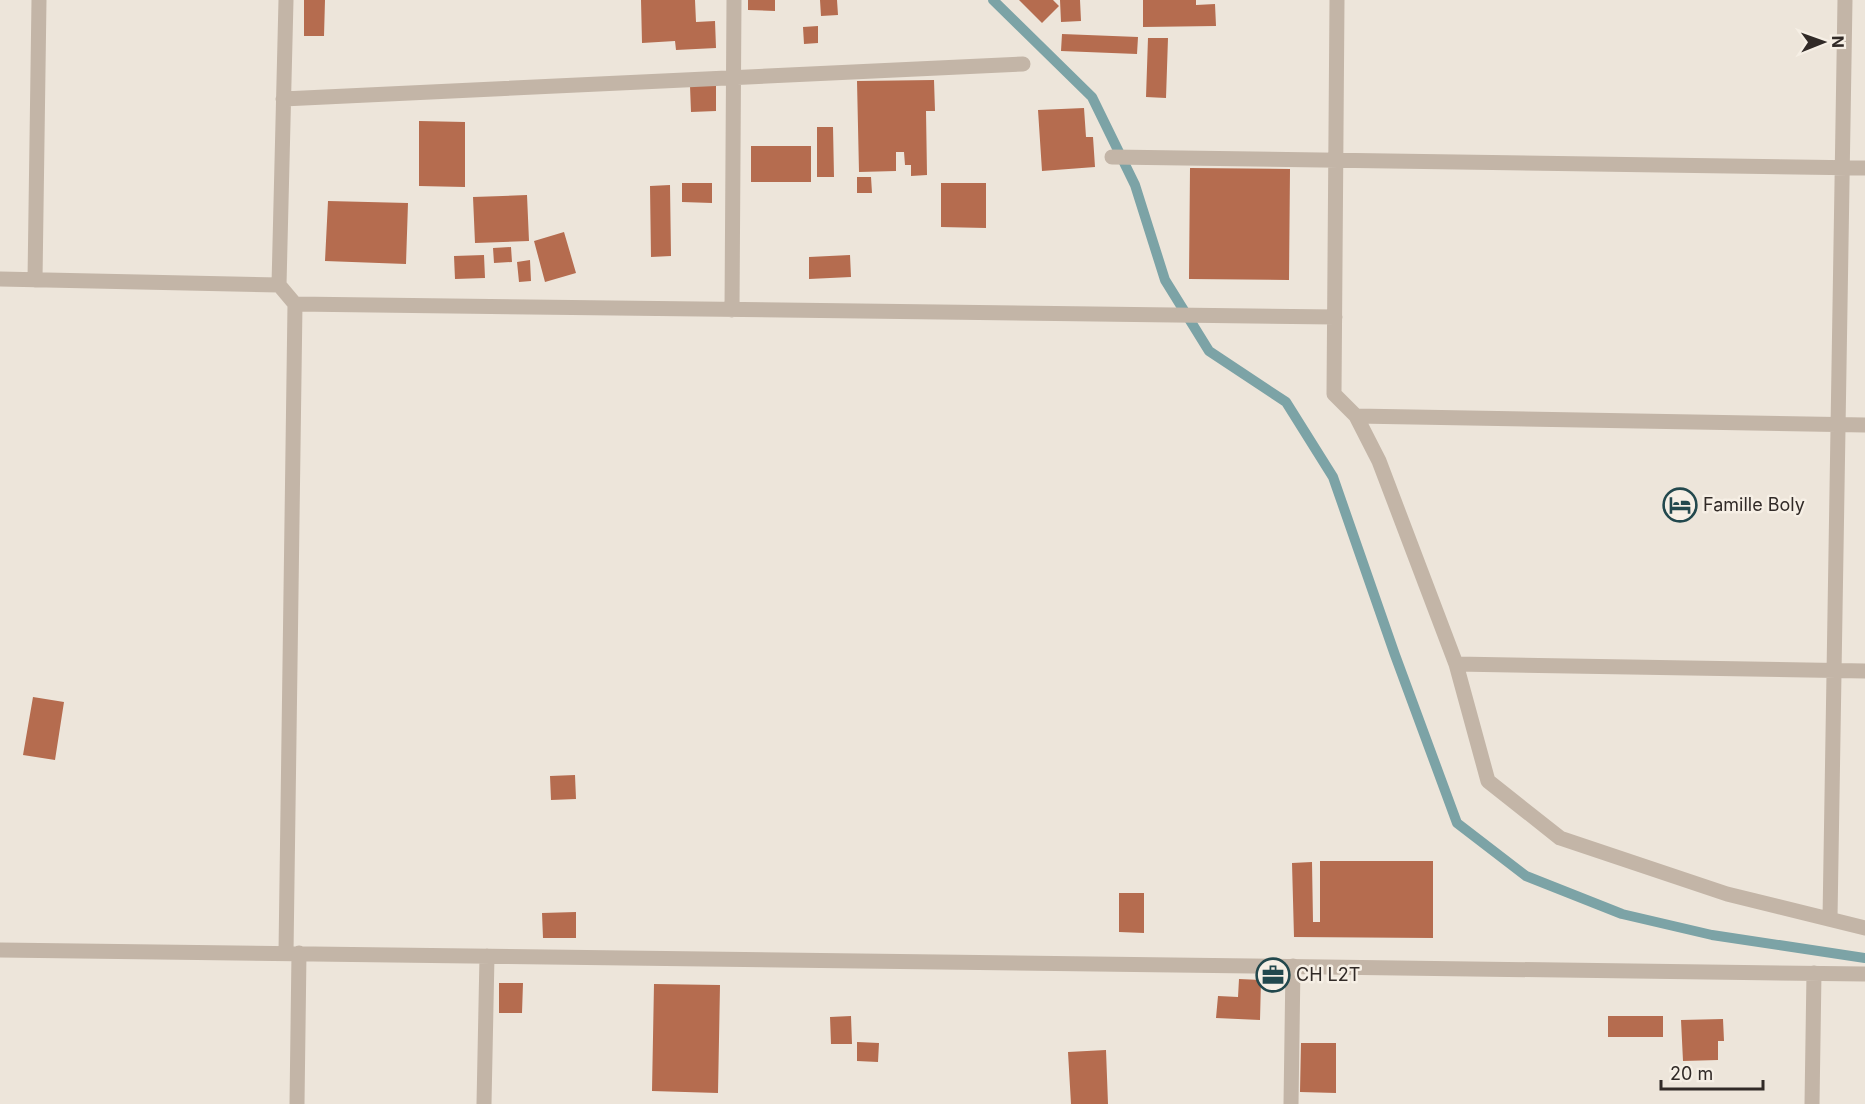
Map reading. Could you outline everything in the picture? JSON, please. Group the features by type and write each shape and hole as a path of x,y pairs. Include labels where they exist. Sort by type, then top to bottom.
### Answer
{"street":[{"path":"35,280 39,0"},
{"path":"286,0 279,285 295,304 292,953 297,1104"},
{"path":"732,310 734,0"},
{"path":"1337,0 1334,394 1356,416 1379,461 1456,664 1488,782 1560,837 1727,894 1865,928"},
{"path":"1830,919 1845,0"},
{"path":"283,99 1023,64"},
{"path":"1112,157 1865,168"},
{"path":"0,279 279,285"},
{"path":"295,304 1335,317"},
{"path":"1356,416 1865,425"},
{"path":"1456,664 1865,671"},
{"path":"0,950 1865,974"},
{"path":"484,1104 487,956"},
{"path":"1291,1104 1293,966"},
{"path":"1812,1104 1814,973"}],"building":[{"path":"304,0 325,0 324,36 304,36"},
{"path":"641,0 695,0 696,22 715,21 716,48 676,50 675,41 642,43"},
{"path":"748,0 775,0 775,11 748,10"},
{"path":"820,0 837,0 838,15 821,16"},
{"path":"1019,0 1053,0 1059,6 1042,23"},
{"path":"1060,0 1080,0 1081,21 1061,22"},
{"path":"1143,0 1196,0 1196,5 1215,4 1216,26 1143,27"},
{"path":"818,26 818,43 804,44 803,27"},
{"path":"1062,34 1138,37 1137,54 1061,51"},
{"path":"1148,38 1168,38 1166,98 1146,97"},
{"path":"934,80 935,111 926,111 927,175 911,176 911,165 905,165 904,152 896,152 896,171 859,172 857,81"},
{"path":"690,86 716,86 716,111 691,112"},
{"path":"1084,108 1086,137 1093,137 1095,167 1042,171 1038,110"},
{"path":"419,121 465,122 465,187 419,186"},
{"path":"817,127 833,127 834,177 817,177"},
{"path":"751,146 811,146 811,182 751,182"},
{"path":"1190,168 1290,169 1289,280 1189,279"},
{"path":"857,177 871,177 872,193 857,193"},
{"path":"682,183 712,183 712,203 682,202"},
{"path":"941,183 986,183 986,228 941,227"},
{"path":"670,185 671,256 651,257 650,186"},
{"path":"527,195 529,241 475,243 473,197"},
{"path":"328,201 408,203 406,264 325,261"},
{"path":"564,232 576,273 545,282 534,241"},
{"path":"511,247 512,262 494,263 493,248"},
{"path":"484,255 485,278 455,279 454,256"},
{"path":"850,255 851,277 809,279 809,257"},
{"path":"530,260 531,281 519,282 517,262"},
{"path":"33,697 64,702 55,760 23,755"},
{"path":"575,775 576,799 551,800 550,776"},
{"path":"1320,861 1433,861 1433,938 1294,937 1292,863 1312,862 1313,922 1320,922"},
{"path":"1119,893 1144,893 1144,933 1119,932"},
{"path":"576,912 576,938 543,938 542,913"},
{"path":"1239,979 1261,980 1260,1020 1216,1018 1218,996 1238,997"},
{"path":"499,983 523,983 522,1013 499,1013"},
{"path":"654,984 720,985 718,1093 652,1091"},
{"path":"851,1016 852,1044 831,1044 830,1017"},
{"path":"1608,1016 1663,1016 1663,1037 1608,1037"},
{"path":"1723,1019 1724,1041 1718,1041 1718,1060 1683,1061 1681,1020"},
{"path":"857,1042 879,1043 878,1062 857,1061"},
{"path":"1301,1043 1336,1043 1336,1093 1300,1092"},
{"path":"1106,1050 1108,1104 1071,1104 1068,1052"}],"waterway":[{"path":"993,0 1092,97 1135,185 1165,280 1209,351 1286,402 1333,477 1457,823 1526,876 1622,914 1712,935 1865,958"}],"place":[{"name":"Famille Boly","path":"1680,505"},
{"name":"CH L2T","path":"1273,975"}]}
